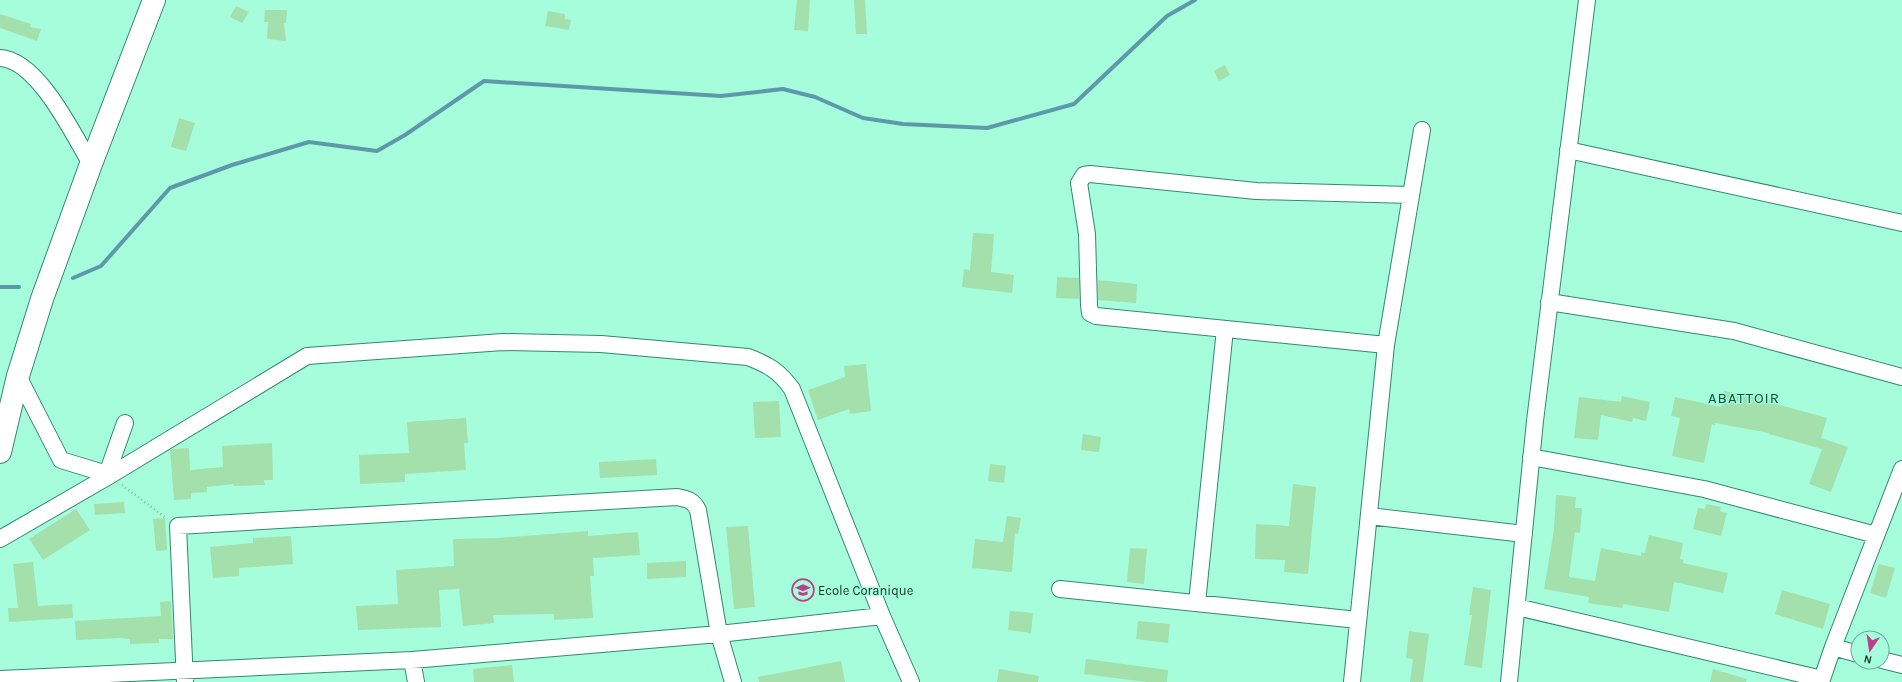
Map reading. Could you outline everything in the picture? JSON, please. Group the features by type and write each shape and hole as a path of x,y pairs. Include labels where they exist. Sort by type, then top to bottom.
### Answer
{"street":[{"path":"0,452 18,376 42,299 91,164 154,0"},
{"path":"1510,682 1531,457 1587,0"},
{"path":"0,58 14,61 22,66 50,95 91,164"},
{"path":"1352,682 1386,345 1422,130"},
{"path":"1568,150 1902,223"},
{"path":"1386,345 1103,317 1090,313 1088,305 1087,234 1079,183 1081,178 1090,174 1256,191 1411,195"},
{"path":"1549,302 1734,331 1902,377"},
{"path":"1197,603 1225,329"},
{"path":"0,539 109,476 307,356 503,342 601,344 748,357 766,363 782,375 792,389 882,616 911,682"},
{"path":"18,376 61,460 107,474 125,423"},
{"path":"1531,457 1704,489 1876,535"},
{"path":"1517,607 1821,681 1902,469"},
{"path":"185,676 178,526 669,497 687,499 694,504 698,510 719,634 733,682"},
{"path":"1369,516 1524,534"},
{"path":"1060,588 1358,620"},
{"path":"0,679 185,676 412,660 719,634 882,616"},
{"path":"1833,647 1850,652"},
{"path":"412,660 416,682"},
{"path":"1890,662 1902,665"}],"path":[{"path":"109,476 178,526"}],"building":[{"path":"797,0 810,0 808,31 794,30"},
{"path":"854,0 865,0 867,34 856,34"},
{"path":"236,6 249,12 242,23 230,17"},
{"path":"265,10 287,10 286,23 284,23 286,41 267,39 268,22 264,22"},
{"path":"548,11 565,14 565,19 571,20 569,30 545,26"},
{"path":"0,14 31,24 30,27 41,29 37,41 0,28"},
{"path":"1225,65 1230,75 1219,81 1214,71"},
{"path":"179,118 195,123 186,151 171,147"},
{"path":"973,233 994,234 991,272 1014,275 1012,293 962,287 964,269 970,270"},
{"path":"1057,277 1079,278 1079,299 1056,298"},
{"path":"1098,280 1137,284 1136,303 1098,300"},
{"path":"866,364 871,411 850,414 849,409 818,420 808,390 845,377 844,366"},
{"path":"1724,391 1774,400 1773,403 1827,418 1821,438 1848,447 1831,492 1809,484 1822,449 1769,433 1715,423 1715,425 1712,424 1704,463 1672,456 1680,418 1671,416 1675,397 1721,407"},
{"path":"1622,396 1650,402 1646,421 1633,418 1632,422 1601,415 1598,440 1574,438 1579,397 1621,402"},
{"path":"779,401 781,437 755,438 753,402"},
{"path":"466,418 468,443 464,443 466,470 405,474 405,482 360,484 359,455 409,453 407,422"},
{"path":"1083,434 1101,437 1099,452 1081,450"},
{"path":"272,443 273,480 264,480 265,485 234,486 234,484 207,487 207,492 191,493 191,499 174,500 170,450 189,448 190,470 223,467 222,446"},
{"path":"656,459 657,475 600,478 599,462"},
{"path":"990,464 1006,466 1004,483 988,481"},
{"path":"1293,484 1316,487 1308,574 1284,572 1285,560 1255,559 1256,524 1289,526"},
{"path":"1556,495 1576,497 1575,508 1582,508 1580,533 1575,532 1569,577 1595,581 1601,548 1641,556 1641,552 1645,553 1649,535 1683,543 1680,559 1684,560 1683,563 1728,573 1723,593 1674,582 1669,612 1623,604 1622,608 1588,603 1589,597 1544,589 1554,530"},
{"path":"124,502 125,513 95,515 94,504"},
{"path":"1706,504 1721,507 1720,511 1727,513 1721,536 1693,529 1698,508 1705,509"},
{"path":"76,509 90,530 43,560 29,539"},
{"path":"1007,516 1021,518 1018,534 1015,533 1012,572 972,568 975,539 1003,542"},
{"path":"165,518 167,550 156,551 153,519"},
{"path":"748,526 755,607 734,609 726,527"},
{"path":"588,531 588,536 638,532 640,555 593,558 594,576 590,576 593,618 554,620 554,614 493,615 494,623 463,626 459,589 439,590 441,627 358,630 356,606 398,604 396,570 454,566 453,539 498,538"},
{"path":"291,536 293,564 239,568 239,576 213,578 210,547 253,543 253,538"},
{"path":"1130,548 1147,549 1144,584 1127,582"},
{"path":"686,561 686,577 647,579 647,563"},
{"path":"33,562 38,606 72,604 73,618 9,622 8,608 18,608 13,564"},
{"path":"1879,564 1895,568 1886,598 1870,593"},
{"path":"1473,587 1491,590 1482,668 1464,665 1472,615 1469,615"},
{"path":"1782,590 1830,604 1823,629 1775,614"},
{"path":"171,601 173,639 159,639 159,643 130,644 130,639 121,638 76,640 75,621 161,616 160,602"},
{"path":"1010,611 1033,613 1031,633 1008,630"},
{"path":"1138,621 1170,624 1168,643 1136,639"},
{"path":"1409,631 1429,634 1423,682 1410,682 1413,659 1406,658"},
{"path":"1086,659 1168,670 1167,682 1146,682 1084,674"},
{"path":"841,661 845,682 759,682 758,677"},
{"path":"512,665 514,682 474,682 473,669"},
{"path":"999,669 1039,676 1038,682 997,682"},
{"path":"1713,669 1747,679 1746,682 1710,682"}],"waterway":[{"path":"73,278 101,266 170,188 232,165 309,142 377,151 405,135 484,81 721,96 783,89 815,97 863,118 903,124 987,128 1074,104 1167,16 1195,0"},
{"path":"0,287 19,287"}],"place":[{"name":"Ecole Coranique","path":"803,590"}],"district":[{"name":"ABATTOIR","path":"1744,398"}]}
